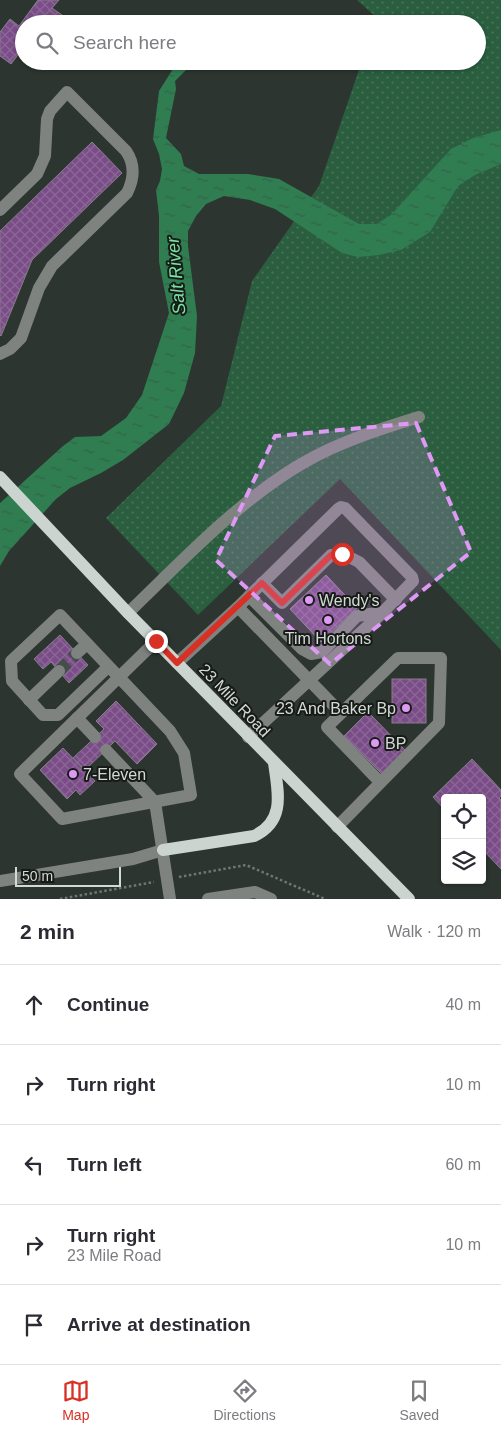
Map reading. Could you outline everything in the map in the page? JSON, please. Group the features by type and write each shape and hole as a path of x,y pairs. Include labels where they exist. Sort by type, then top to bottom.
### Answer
{"main road":[{"name":"23 Mile Road","path":"1,478 248,737 409,899"},
{"path":"164,850 254,836 260,833 271,823 278,806 274,762"}],"street":[{"path":"0,210 37,174 45,156 47,119 50,111 67,92 131,158 131,185 127,193 52,266 39,288 21,338 10,350 0,354"},
{"path":"128,613 224,523 282,476 336,446 419,417"},
{"path":"177,663 341,507 346,508 412,577 411,584 248,737"},
{"path":"262,583 282,603 331,555 342,554 359,562 396,600"},
{"path":"249,596 302,649 311,654 322,652 357,616 383,612"},
{"path":"238,607 341,713"},
{"path":"108,667 58,715 43,715 12,681 11,661 60,615 87,644 108,667 118,678 170,731 184,753 191,795 62,819 20,774 77,718 118,678 156,641"},
{"path":"77,653 87,644"},
{"path":"337,827 439,723 441,658 398,658 327,727 380,782"},
{"path":"29,700 59,671"},
{"path":"77,718 95,737"},
{"path":"106,750 155,802 164,850 166,880 170,899"},
{"path":"0,881 133,860 164,850"},
{"path":"208,899 256,892 271,899"}],"path":[{"path":"60,899 246,865 325,899"}],"highlighted area":[{"path":"416,423 471,552 330,664 216,560 275,436"}],"shaded area":[{"path":"357,0 501,0 501,650 340,479 198,615 106,518 221,406 252,281 319,186 359,70 486,70 486,15 374,15"}],"water":[{"name":"Salt River","path":"172,70 186,70 175,81 176,89 166,138 181,154 184,166 199,174 248,174 279,179 359,224 376,224 391,215 451,149 473,138 501,130 501,164 475,175 458,186 430,232 401,250 379,255 358,257 342,253 275,209 250,200 224,196 206,204 196,216 188,231 188,246 197,316 195,353 184,393 169,424 123,460 70,488 56,499 9,551 0,566 0,503 75,437 101,436 126,418 142,395 169,313 159,262 159,216 156,190 162,169 153,139 159,91"}],"building":[{"path":"38,0 59,0 52,8 62,15 27,15"},
{"path":"10,19 15,23 15,59 11,64 0,56 0,32"},
{"path":"92,142 122,173 32,260 1,336 0,231"},
{"path":"326,575 357,608 321,642 290,609"},
{"path":"60,635 88,665 69,683 51,662 43,669 34,659"},
{"path":"392,679 426,679 426,723 392,723"},
{"path":"116,701 157,744 137,764 115,741 85,770 73,758 104,729 96,721"},
{"path":"368,712 406,751 382,774 344,736"},
{"path":"63,748 95,781 80,795 76,790 67,799 40,770"},
{"path":"472,759 501,790 499,798 501,800 501,869 486,853 486,794 441,794 441,806 433,797"}],"tunnel":[{"path":"59,671 77,653"}],"place":[{"name":"Wendy's","path":"309,600"},
{"name":"Tim Hortons","path":"328,620"},
{"name":"23 And Baker Bp","path":"406,708"},
{"name":"BP","path":"375,743"},
{"name":"7-Eleven","path":"73,774"}],"route":[{"path":"156,641 177,663 262,583 282,603 331,555 342,554"}]}
